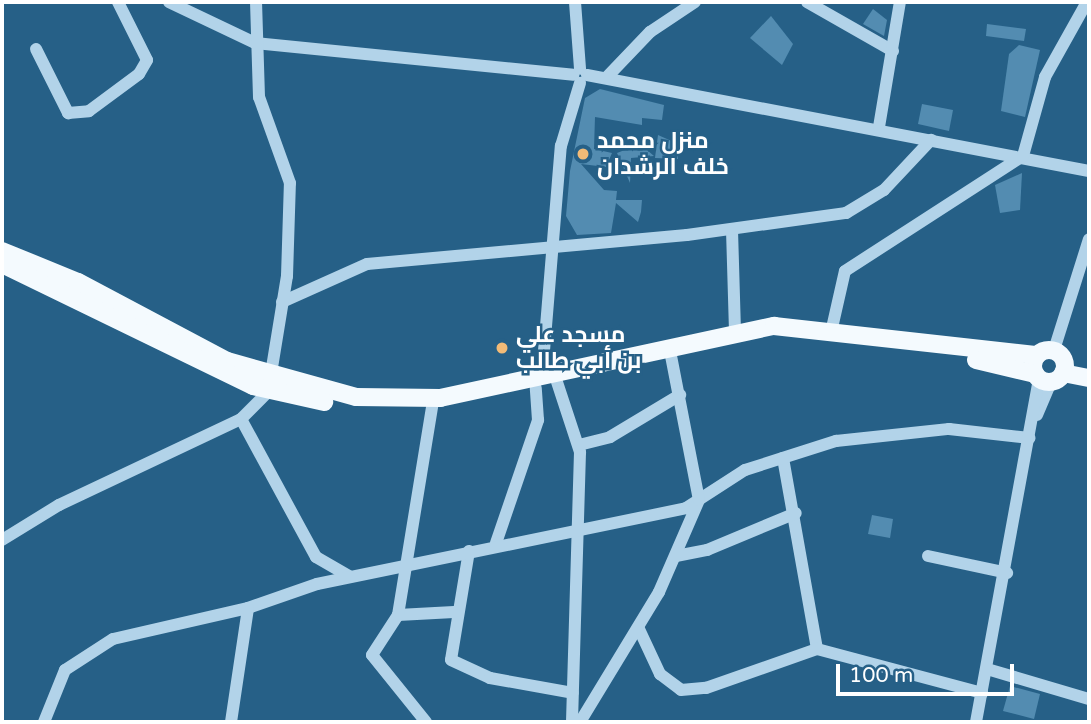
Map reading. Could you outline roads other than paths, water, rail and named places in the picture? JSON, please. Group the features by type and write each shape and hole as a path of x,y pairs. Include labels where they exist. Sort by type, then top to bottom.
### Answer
{"main road":[{"path":"2,251 78,282 150,325 262,382 334,394 408,400 545,382 735,331 832,328 1049,367 1089,378"},
{"path":"2,264 262,382 369,407 432,407 671,356 791,335 1049,367 1089,366"}],"street":[{"path":"36,49 68,113 89,111 139,74 147,60 118,2"},
{"path":"169,2 255,43 606,78 1088,167"},
{"path":"2,540 60,505 245,414 262,382 287,276 290,183 261,109 255,43 256,2"},
{"path":"496,543 538,420 545,382 551,247 563,137 580,76 575,2"},
{"path":"606,78 650,32 695,2"},
{"path":"807,2 893,51"},
{"path":"878,127 900,2"},
{"path":"832,328 845,271 1023,156 1045,77 1087,2"},
{"path":"282,302 313,285 366,264 732,230 856,210 931,140"},
{"path":"732,230 735,331"},
{"path":"976,722 1007,573 1030,433 1089,239"},
{"path":"287,276 313,285"},
{"path":"580,722 639,629 676,556 699,500 671,356"},
{"path":"545,382 579,445 572,722"},
{"path":"579,445 610,437 680,396"},
{"path":"426,722 372,658 398,615 432,407"},
{"path":"245,414 316,557 351,576"},
{"path":"44,722 65,670 93,650 152,628 248,608 351,576 699,500 738,474 783,457 889,433 967,429 1030,433"},
{"path":"783,457 796,513 817,649"},
{"path":"676,556 707,550 796,513"},
{"path":"469,551 454,612 449,653 456,666 573,693"},
{"path":"928,556 1007,573"},
{"path":"231,722 248,608"},
{"path":"398,615 454,612"},
{"path":"639,629 660,674 681,690 706,688 817,649 982,693"},
{"path":"987,669 1089,699"}],"place":[{"name":"منزل محمد خلف الرشدان","path":"583,154"},
{"name":"مسجد علي بن أبي طالب","path":"502,348"}]}
